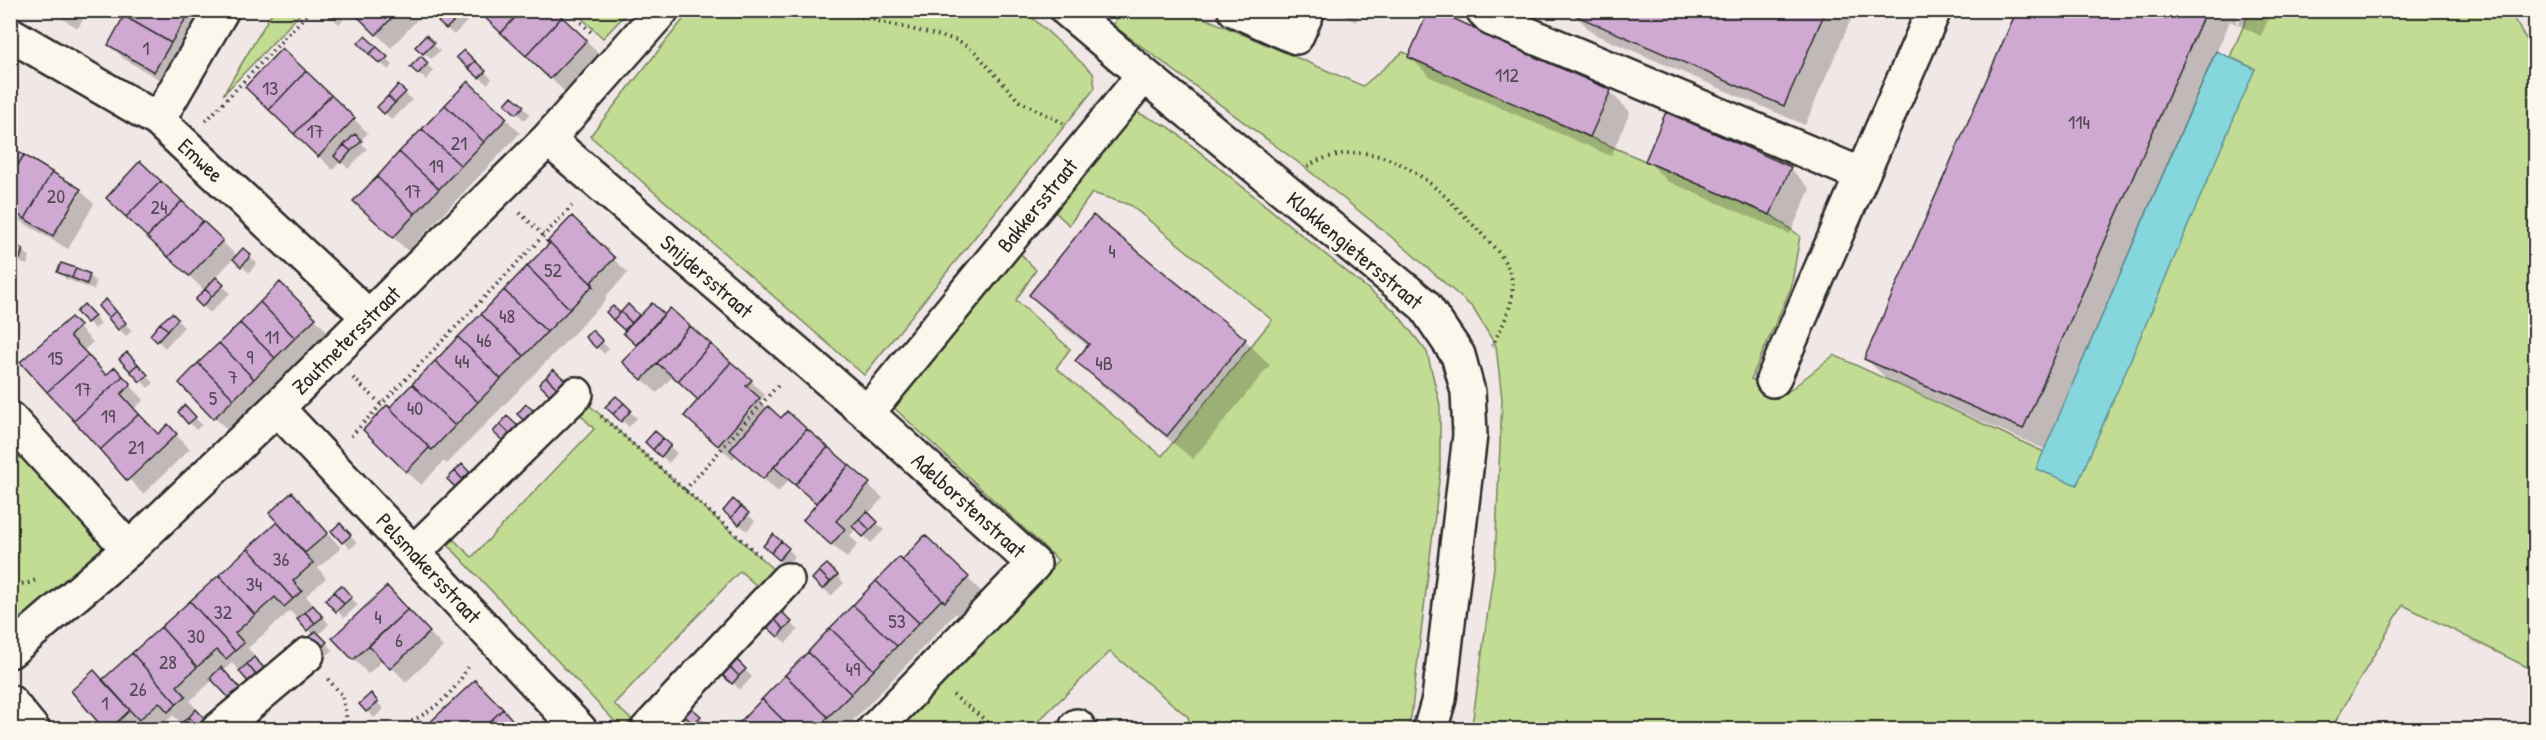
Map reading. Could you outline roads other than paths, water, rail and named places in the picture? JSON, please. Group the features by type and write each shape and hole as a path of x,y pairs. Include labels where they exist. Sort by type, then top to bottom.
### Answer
{"street":[{"path":"158,120 222,10"},
{"name":"Zoutmetersstraat","path":"10,651 129,549 277,408 548,139 663,10"},
{"path":"1067,10 1144,75"},
{"path":"1235,10 1296,37 1308,10"},
{"path":"1483,10 1492,19 1862,175"},
{"path":"1773,380 1934,10"},
{"name":"Emwee","path":"10,34 158,120 369,317"},
{"name":"Bakkersstraat","path":"867,413 1144,75"},
{"name":"Klokkengietersstraat","path":"1144,75 1424,305 1458,356 1468,392 1470,435 1439,699 1430,729"},
{"name":"Snijdersstraat","path":"548,139 867,413"},
{"path":"413,552 576,394"},
{"name":"Pelsmakersstraat","path":"277,408 487,630 573,727"},
{"name":"Adelborstenstraat","path":"867,413 1034,564 874,729"},
{"path":"10,419 129,549"},
{"path":"647,729 787,580"},
{"path":"218,729 308,655"},
{"path":"10,702 33,729"}],"water":[{"path":"2216,51 2255,69 2077,485 2036,469"}]}
